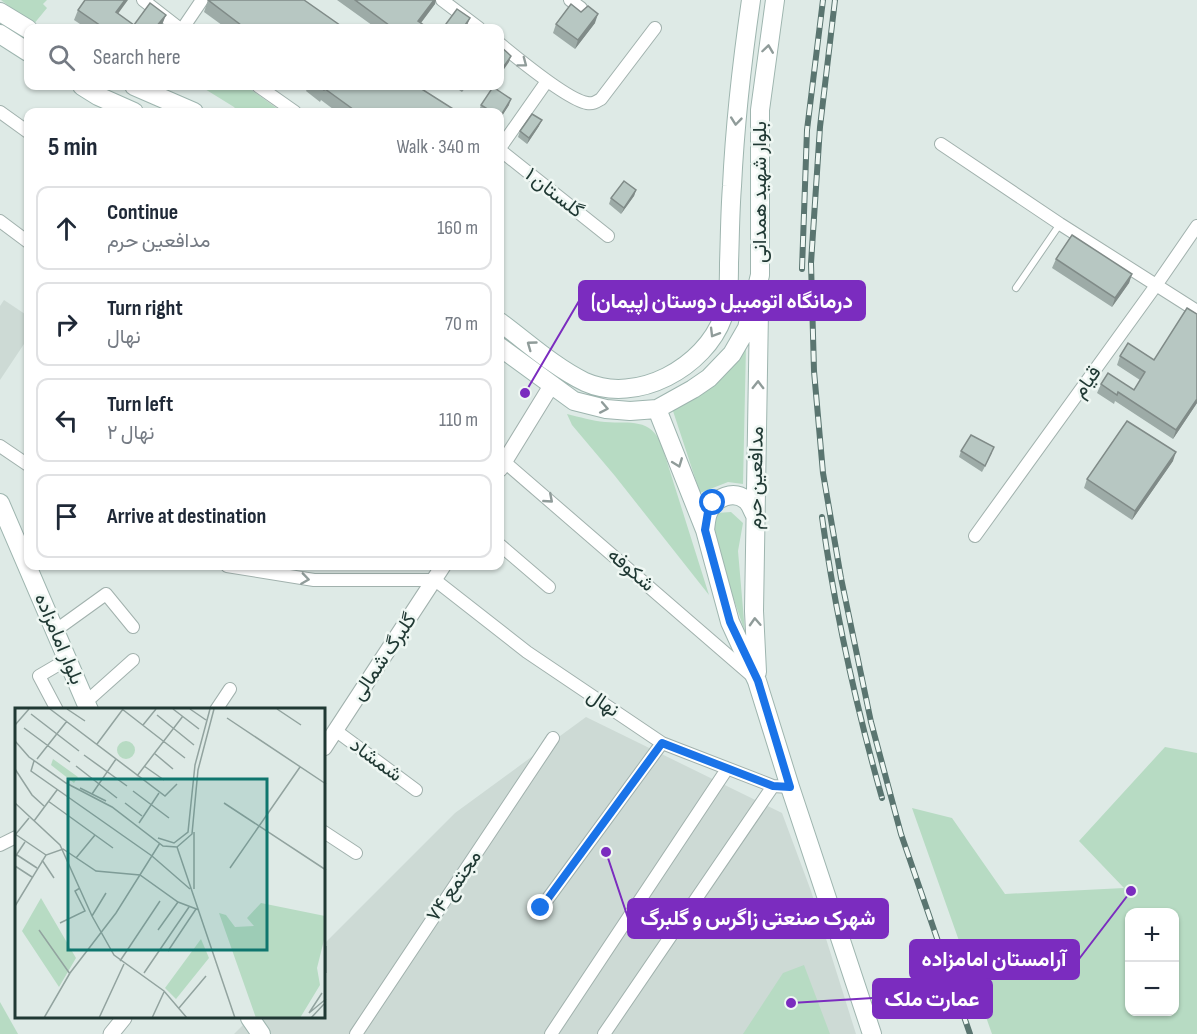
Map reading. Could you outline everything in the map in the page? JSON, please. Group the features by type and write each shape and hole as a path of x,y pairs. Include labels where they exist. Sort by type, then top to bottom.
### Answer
{"main road":[{"name":"بلوار شهید همدانی","path":"504,325 562,368 586,382 606,388 637,387 675,373 691,362 716,331 726,307 728,290 733,166 751,0"},
{"name":"بلوار شهید همدانی","path":"504,351 574,401 606,409 630,411 657,409 709,378 732,354 747,328 759,275 760,110 775,0"},
{"path":"0,12 24,27"},
{"path":"0,34 24,49"},
{"path":"741,78 764,81"},
{"path":"88,90 125,108"},
{"path":"148,90 186,108"},
{"name":"مدافعین حرم","path":"759,275 754,611 758,681 782,786 872,1034"},
{"path":"551,386 562,368"},
{"name":"مدافعین حرم","path":"657,409 705,530 730,622 758,681"},
{"path":"705,530 708,512 713,503 724,496 736,495 747,500 756,517"},
{"name":"بلوار امامزاده","path":"0,503 24,557"},
{"name":"بلوار امامزاده","path":"30,570 87,706"},
{"path":"251,1019 261,1034"}],"street":[{"path":"143,0 176,24"},
{"path":"184,24 202,0"},
{"path":"442,0 474,24"},
{"path":"570,0 580,8"},
{"path":"504,47 548,81 581,101 594,103 601,99 654,28"},
{"path":"504,143 548,81"},
{"path":"264,90 289,108"},
{"path":"0,112 24,129"},
{"path":"941,144 1060,224 1197,311"},
{"name":"گلستان ۱","path":"504,152 608,236"},
{"path":"1,224 24,239"},
{"name":"قیام","path":"975,536 1197,226"},
{"path":"504,458 551,386"},
{"path":"0,446 24,462"},
{"name":"شکوفه","path":"504,466 758,681"},
{"path":"504,548 549,587"},
{"path":"256,570 314,580 435,580"},
{"name":"گلبرگ شمالی","path":"326,745 441,570"},
{"name":"نهال","path":"435,580 527,652 662,743 728,769 782,786"},
{"path":"56,630 106,594 133,627"},
{"path":"56,708 39,676 68,659"},
{"path":"87,706 133,660"},
{"path":"217,708 230,689"},
{"name":"شمشاد","path":"335,730 416,790"},
{"name":"مجتمع ۷۴","path":"356,1034 553,738"},
{"path":"541,908 662,743"},
{"path":"551,1034 728,769"},
{"path":"604,1034 782,786"},
{"path":"326,833 356,853"},
{"path":"0,845 15,838"},
{"path":"111,1034 122,1019"}],"lane":[{"path":"1016,288 1060,224"}],"shaded area":[{"path":"4,300 24,313 24,344 0,380 0,306"},
{"path":"586,717 782,813 811,891 856,1034 234,1034 249,1019 326,1019 326,942 455,813"}],"green space":[{"path":"1,0 47,0 43,4 47,8 32,24"},
{"path":"206,90 252,90 276,108 235,108"},
{"path":"746,346 743,484 728,482 700,493 673,411 719,381"},
{"path":"567,414 591,420 639,424 652,430 662,446 709,595 572,425"},
{"path":"731,512 743,523 738,551 745,632 721,562 714,532 716,513"},
{"path":"1165,747 1197,753 1197,1034 992,1034 912,808 952,818 1005,894 1124,888 1079,841"},
{"path":"804,965 830,1034 743,1034 783,973"},
{"path":"0,1002 18,1034 0,1034"}],"building":[{"path":"85,0 125,0 116,12 133,24 98,24 78,10"},
{"path":"208,0 304,0 338,24 240,24"},
{"path":"355,0 434,0 418,21 422,24 388,24"},
{"path":"150,3 166,15 158,24 135,24"},
{"path":"571,4 581,12 588,6 598,14 578,40 556,24"},
{"path":"457,9 470,18 466,24 446,24"},
{"path":"504,50 511,56 504,66"},
{"path":"326,90 423,90 452,108 351,108"},
{"path":"491,90 498,90 511,99 504,110 504,108 486,108 481,105"},
{"path":"532,114 542,120 529,138 520,131"},
{"path":"624,181 636,190 624,208 611,198"},
{"path":"1072,235 1132,274 1115,298 1056,259"},
{"path":"1187,308 1197,314 1197,399 1176,430 1118,392 1117,395 1101,384 1108,373 1134,390 1145,372 1120,356 1128,343 1154,360"},
{"path":"1127,421 1176,452 1135,511 1087,479"},
{"path":"971,435 994,447 985,466 961,451"}],"railway":[{"path":"802,269 807,130 823,0"},
{"path":"835,0 820,127 811,263 814,371 823,473 841,578 871,722 901,834 970,1034"},
{"path":"822,517 847,659 882,798"}],"place":[{"name":"درمانگاه اتومبیل دوستان (پیمان)","path":"525,393"},
{"name":"شهرک صنعتی زاگرس و گلبرگ","path":"606,852"},
{"name":"آرامستان امامزاده","path":"1131,891"},
{"name":"عمارت ملک","path":"791,1003"}],"route":[{"path":"541,908 662,743 773,786 790,787 758,681 730,622 705,530 708,512 713,503"}]}
